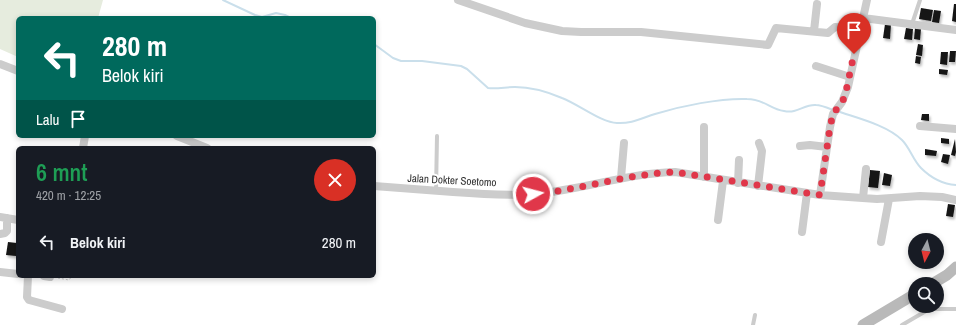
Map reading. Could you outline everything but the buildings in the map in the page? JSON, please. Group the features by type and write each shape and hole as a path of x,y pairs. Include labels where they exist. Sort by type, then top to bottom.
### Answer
{"main road":[{"path":"944,277 956,267"},
{"path":"863,325 908,298"}],"street":[{"path":"458,0 525,23 572,32 641,32 768,45 776,28 828,33 835,27 860,30"},
{"path":"820,195 830,127 835,111 842,102 850,77 867,0"},
{"path":"814,31 817,4"},
{"path":"863,18 956,30"},
{"path":"0,64 16,70"},
{"path":"816,66 850,77"},
{"path":"920,126 956,129"},
{"path":"704,127 704,177"},
{"path":"182,138 202,146"},
{"path":"621,178 624,143"},
{"path":"758,186 762,151 759,143"},
{"path":"800,146 810,145 827,147"},
{"path":"738,183 739,160"},
{"path":"863,198 866,169"},
{"name":"Jalan Dokter Soetomo","path":"376,186 480,194 533,194 558,191 621,178 675,172 723,181 820,195 889,199 920,196 942,197 956,200"},
{"path":"718,220 723,181"},
{"path":"802,232 807,193"},
{"path":"881,242 889,199"},
{"path":"0,234 7,231 3,217 16,220"},
{"path":"0,272 16,274"},
{"path":"28,278 27,297 29,300 62,309"}],"lane":[{"path":"912,24 920,0"},
{"path":"436,191 437,136"},
{"path":"902,325 926,311 934,309 956,309"},
{"path":"753,325 755,315"}],"path":[{"path":"59,278 69,280 70,278"}],"shaded area":[{"path":"0,0 103,0 99,16 16,16 16,56 0,49"}],"waterway":[{"path":"223,0 258,16"},
{"path":"266,16 276,13 287,16"},
{"path":"376,45 393,58 401,61 422,61 461,66 467,69 488,88 521,87 551,94 568,101 597,117 617,123 627,123 688,105 736,99 753,99 779,110 789,112 812,105 833,110"},
{"path":"837,111 871,122 888,130 902,140 918,165 925,172 941,182 956,185"}],"route":[{"path":"533,194 558,191 621,178 675,172 723,181 820,195 833,114 845,96 854,54"}]}
